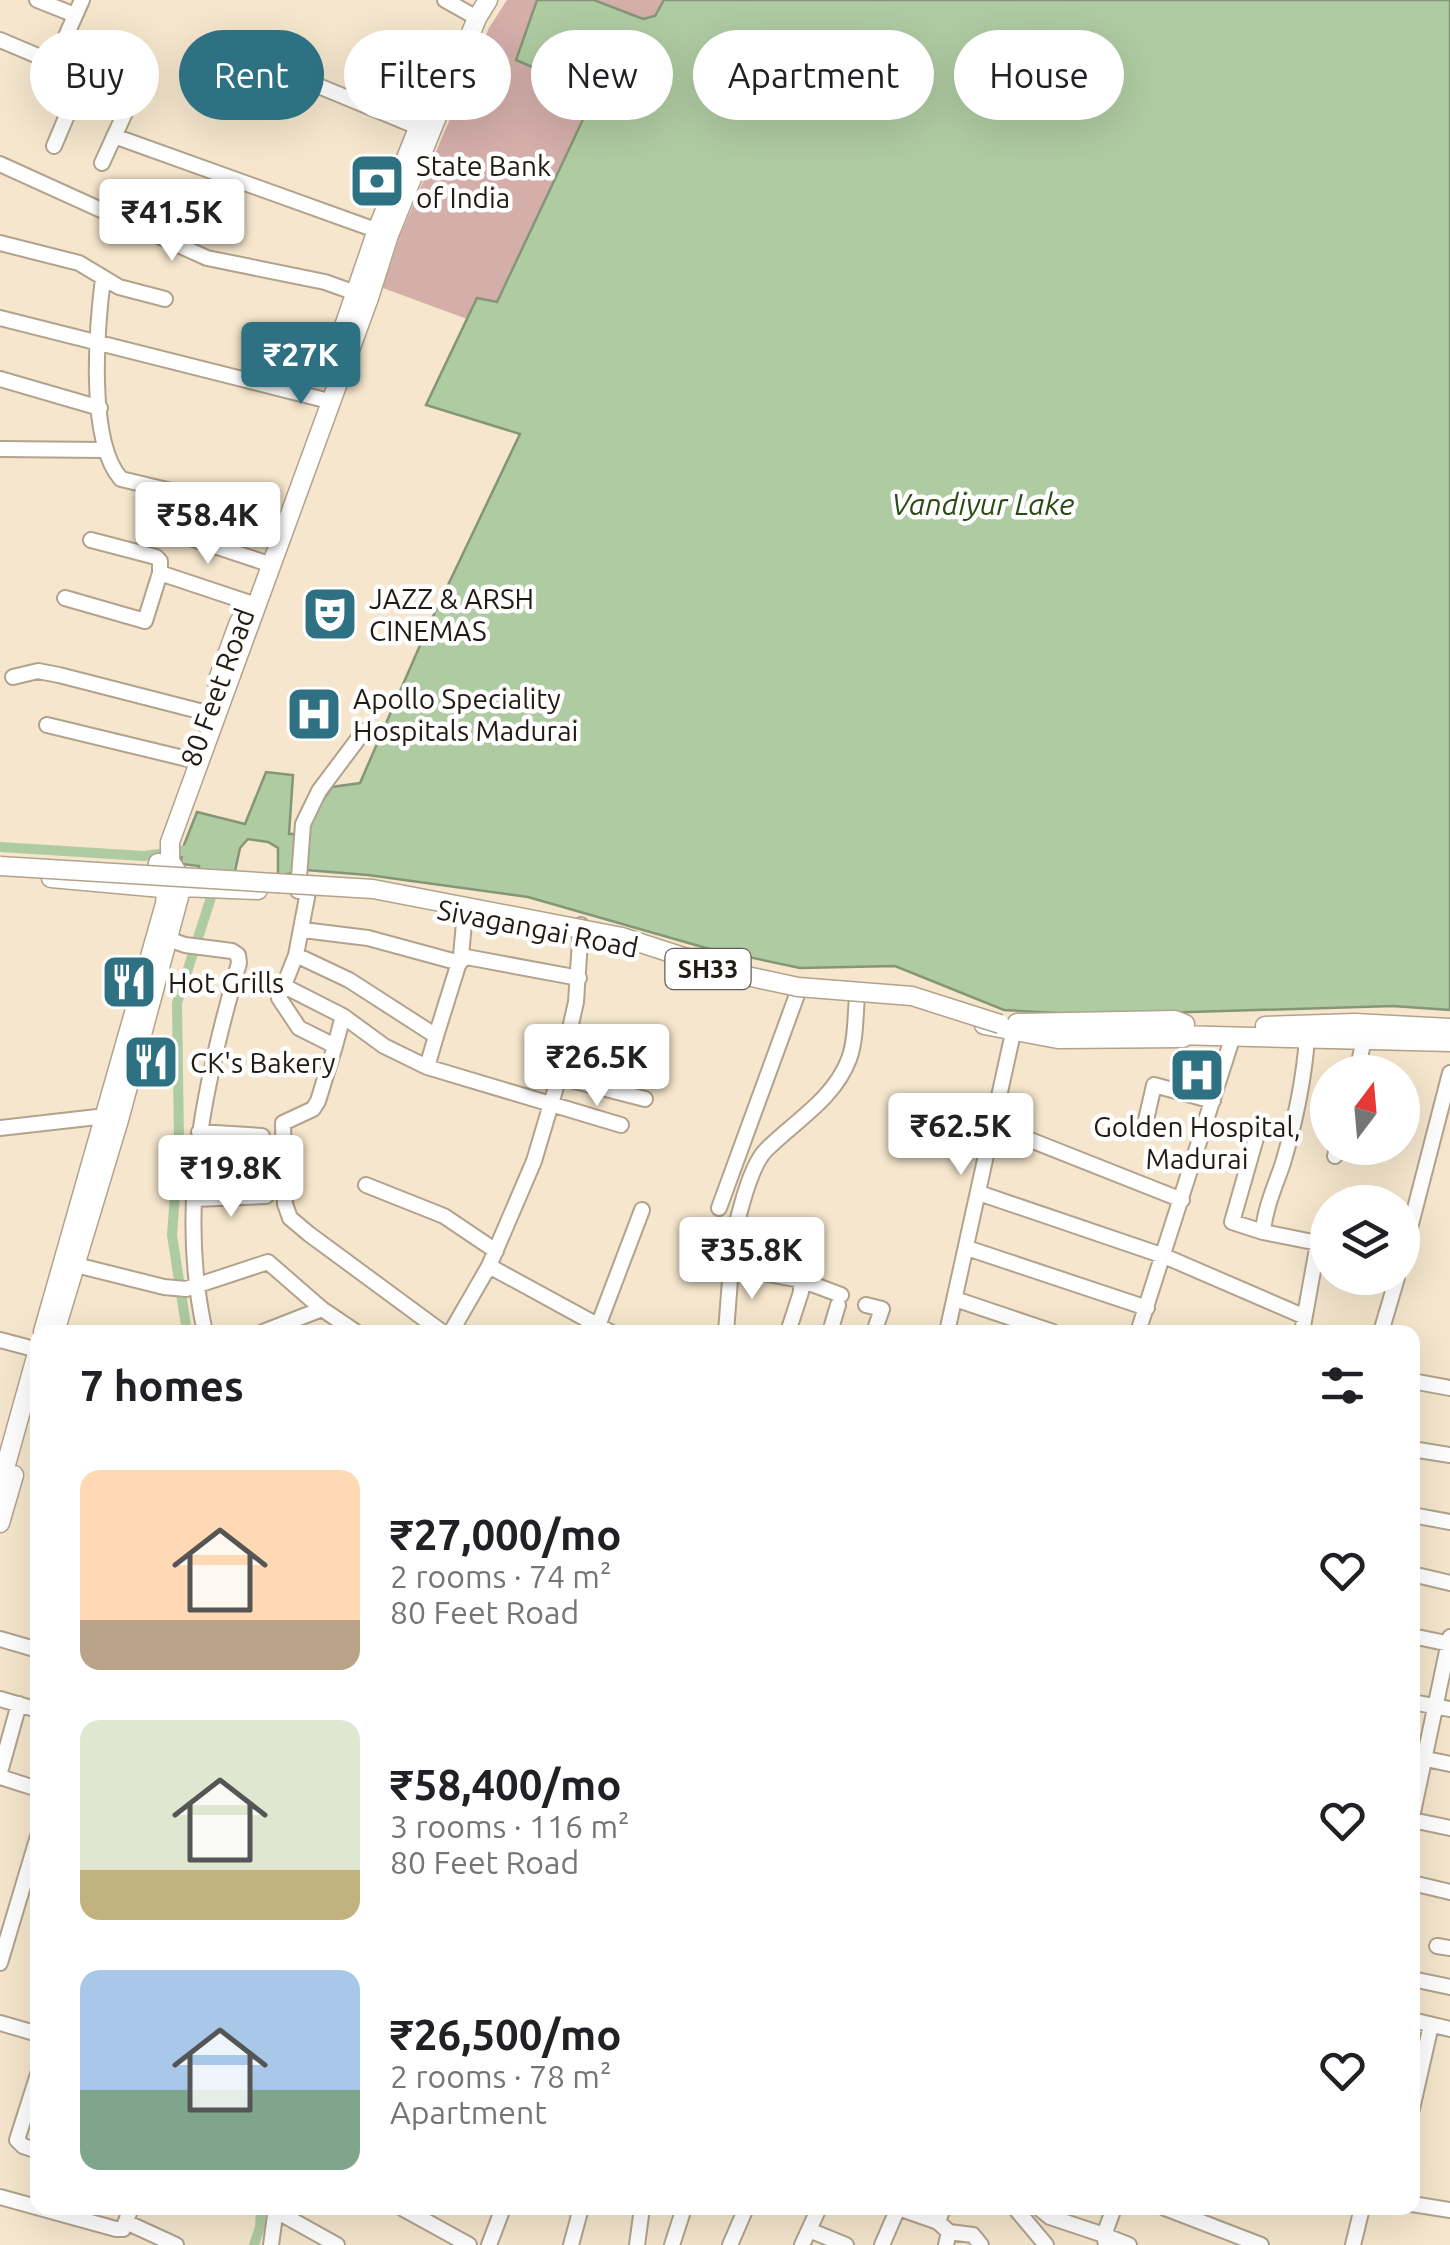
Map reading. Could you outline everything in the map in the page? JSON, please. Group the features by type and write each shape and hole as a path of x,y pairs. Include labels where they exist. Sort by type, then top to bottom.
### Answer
{"main road":[{"name":"80 Feet Road","path":"112,1118 176,942 177,870 195,761 210,716 383,232 473,10 488,0"},
{"name":"Sivagangai Road","path":"0,868 177,870 229,883 372,897 580,929 732,977 798,992 910,1002 1004,1028 1186,1030 1354,1023 1450,1028"},
{"path":"0,868 373,888 622,936 733,973 798,987 912,996 1004,1028"},
{"name":"80 Feet Road","path":"56,1325 69,1264 177,870"},
{"name":"Sivagangai Road","path":"301,888 373,886 670,948 734,971 799,985 912,994 996,1020 1033,1024 1176,1020 1186,1030 1233,1036 1450,1042"},
{"name":"80 Feet Road","path":"45,1325 69,1264"},
{"path":"0,1486 30,1379"},
{"path":"0,1523 30,1420"}],"street":[{"path":"36,0 79,7 69,30"},
{"path":"445,0 473,10"},
{"path":"0,40 30,53"},
{"path":"324,89 423,129"},
{"path":"54,146 65,120"},
{"path":"102,164 121,120"},
{"path":"114,136 383,232"},
{"path":"0,164 207,258 325,282 363,295"},
{"path":"0,244 66,259 119,287 166,299"},
{"path":"103,278 96,341 100,408 104,450 121,479 205,499 280,523"},
{"path":"0,318 324,398"},
{"path":"0,380 100,408"},
{"path":"0,449 104,450"},
{"path":"160,528 265,563"},
{"path":"65,598 145,621 160,561 91,540"},
{"path":"160,573 252,604"},
{"path":"13,677 38,671 210,716"},
{"path":"46,725 195,761"},
{"path":"335,1046 298,1028 279,998 303,930 301,831 319,791 364,731"},
{"path":"427,1067 460,959 465,912"},
{"path":"454,1325 489,1266 534,1161 560,1077 579,978 580,929"},
{"path":"303,930 368,938 460,959 579,978"},
{"path":"176,942 232,951 238,955 239,963 212,1056 199,1132 191,1287 203,1325"},
{"path":"296,955 349,980 436,1036"},
{"path":"284,986 427,1067 621,1124"},
{"path":"718,1208 798,992"},
{"path":"727,1325 733,1236 760,1157 813,1110 838,1080 854,1041 857,997"},
{"path":"343,1016 318,1101 313,1109 283,1122 285,1204 290,1218 309,1234 440,1325"},
{"path":"949,1325 995,1126 1004,1028"},
{"path":"1140,1325 1233,1036"},
{"path":"1263,1232 1265,1211 1292,1132 1304,1076 1307,1038"},
{"path":"1361,1055 1364,1039"},
{"path":"1420,1191 1450,1073"},
{"path":"560,1077 645,1099"},
{"path":"1146,1120 1154,1085 1213,1102"},
{"path":"0,1128 112,1118"},
{"path":"1292,1132 1260,1124 1232,1222 1310,1241"},
{"path":"995,1126 1182,1200"},
{"path":"199,1132 262,1136"},
{"path":"366,1185 444,1216 496,1251"},
{"path":"980,1193 1164,1256 1303,1316"},
{"path":"194,1199 266,1196"},
{"path":"605,1325 642,1210"},
{"path":"967,1248 1146,1308"},
{"path":"69,1264 164,1287 191,1287 268,1262 346,1325"},
{"path":"489,1266 597,1325"},
{"path":"731,1267 801,1280 839,1300 832,1325"},
{"path":"790,1325 803,1286 801,1280"},
{"path":"1302,1325 1310,1291"},
{"path":"1383,1325 1392,1295"},
{"path":"955,1298 1033,1325"},
{"path":"866,1305 882,1308 876,1325"},
{"path":"281,1325 322,1309"},
{"path":"0,1340 30,1348"},
{"path":"1420,1382 1450,1388"},
{"path":"1420,1450 1450,1456"},
{"path":"1420,1516 1450,1522"},
{"path":"1420,1576 1450,1583"},
{"path":"1420,1637 1450,1641 1443,1708 1420,1785"},
{"path":"0,1639 30,1648"},
{"path":"0,1699 30,1707"},
{"path":"19,1704 0,1775 30,1785"},
{"path":"1426,1759 1450,1764"},
{"path":"1420,1821 1450,1828"},
{"path":"0,1963 30,1863"},
{"path":"1420,1885 1450,1892"},
{"path":"1420,1980 1450,1986"},
{"path":"1420,2022 1450,2029"},
{"path":"0,2023 30,2032"},
{"path":"1420,2073 1431,2024"},
{"path":"30,2112 18,2144 30,2148"},
{"path":"0,2197 30,2203"},
{"path":"1420,2205 1450,2210"},
{"path":"79,2215 116,2229 123,2229 129,2215 176,2245"},
{"path":"276,2215 277,2243"},
{"path":"286,2215 337,2245"},
{"path":"415,2215 469,2245"},
{"path":"488,2245 501,2215"},
{"path":"571,2245 579,2215"},
{"path":"637,2245 641,2215"},
{"path":"672,2245 682,2215"},
{"path":"730,2245 743,2215"},
{"path":"816,2215 806,2238 846,2245"},
{"path":"882,2245 895,2215"},
{"path":"915,2215 973,2235 981,2245"},
{"path":"1022,2215 1046,2245"},
{"path":"1049,2215 1105,2240 1129,2245"},
{"path":"1105,2240 1112,2215"},
{"path":"1183,2215 1261,2245"},
{"path":"1353,2245 1360,2215"}],"shaded area":[{"path":"507,0 537,0 517,60 531,66 531,120 582,120 497,303 477,298 467,319 383,288 399,238 450,120 511,120 511,30 489,28"},
{"path":"594,0 664,0 655,17 642,19"}],"water":[{"name":"Vandiyur Lake","path":"537,0 594,0 643,19 655,16 664,0 1450,0 1450,1010 1393,1006 1092,1015 1004,1010 895,966 800,968 706,948 528,897 368,875 306,870 278,876 278,848 268,842 248,839 240,848 232,885 197,880 199,866 181,864 182,850 197,812 245,824 266,772 293,775 289,834 305,834 313,814 332,787 360,783 428,627 520,434 426,405 477,298 497,302 583,120 673,120 673,30 531,30 531,66 516,60"}],"waterway":[{"path":"0,847 144,856 196,849"},
{"path":"186,1325 172,1235 179,1140 177,1003 215,885"},
{"path":"254,2245 261,2215"}],"place":[{"name":"State Bank of India","path":"377,181"},
{"name":"JAZZ & ARSH CINEMAS","path":"330,614"},
{"name":"Apollo Speciality Hospitals Madurai","path":"314,714"},
{"name":"Hot Grills","path":"129,982"},
{"name":"CK's Bakery","path":"151,1062"},
{"name":"Golden Hospital, Madurai","path":"1197,1075"}]}
